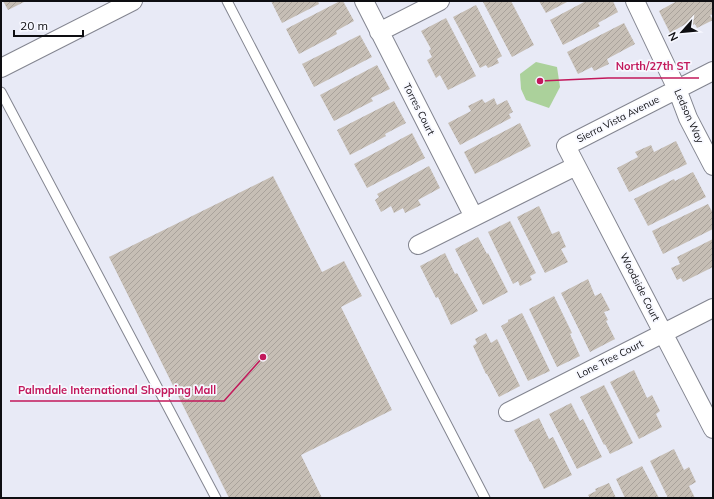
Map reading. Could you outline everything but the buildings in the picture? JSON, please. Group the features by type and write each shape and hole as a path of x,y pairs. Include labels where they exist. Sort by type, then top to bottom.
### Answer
{"street":[{"path":"1,68 133,1"},
{"name":"Torres Court","path":"364,1 474,217"},
{"path":"379,32 440,1"},
{"name":"Ledson Way","path":"635,1 678,89 688,118 713,166"},
{"name":"Sierra Vista Avenue","path":"566,146 713,71"},
{"name":"Woodside Court","path":"566,146 713,429"},
{"path":"418,245 576,166"},
{"name":"Lone Tree Court","path":"508,412 713,308"}],"lane":[{"path":"227,1 485,498"},
{"path":"1,92 216,498"}],"green space":[{"path":"536,62 557,67 560,87 549,108 526,100 521,89 520,74"}],"place":[{"name":"North/27th ST","path":"540,81"},
{"name":"Palmdale International Shopping Mall","path":"263,357"}]}
